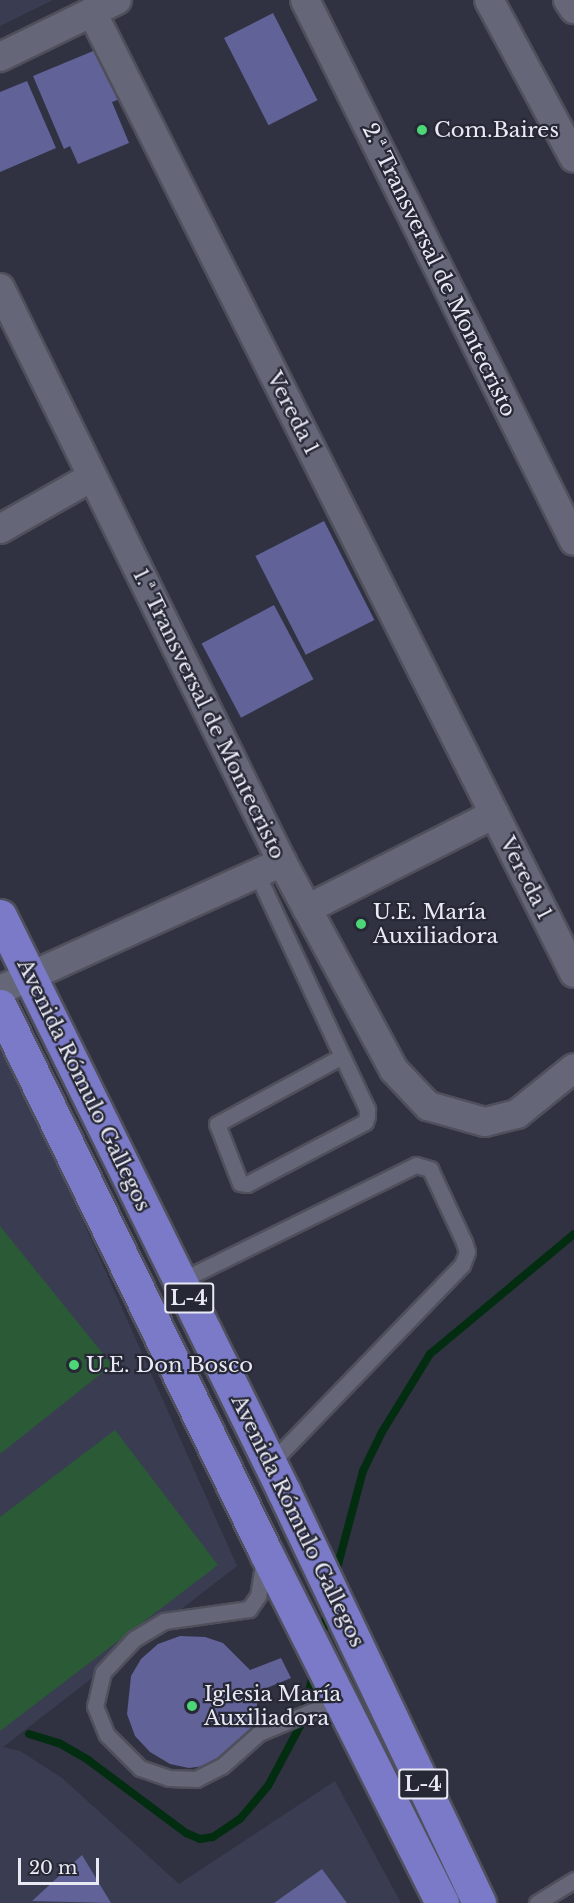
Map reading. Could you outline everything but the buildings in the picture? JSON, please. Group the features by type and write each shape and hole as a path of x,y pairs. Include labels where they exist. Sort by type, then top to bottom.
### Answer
{"main road":[{"name":"Avenida Rómulo Gallegos","path":"0,916 271,1463 479,1903"},
{"name":"Avenida Rómulo Gallegos","path":"0,1006 266,1553 442,1903"}],"street":[{"name":"2.ª Transversal de Montecristo","path":"305,0 574,541"},
{"path":"489,0 574,158"},
{"path":"568,0 574,9"},
{"path":"0,57 105,6"},
{"name":"Vereda 1","path":"105,6 494,814 574,974"},
{"name":"1.ª Transversal de Montecristo","path":"0,288 282,862 394,1070 428,1106 449,1115 485,1122 502,1120 517,1114 574,1068"},
{"path":"0,529 92,477"},
{"name":"Vereda 1","path":"307,909 494,814"},
{"path":"0,990 30,974 282,862"}],"lane":[{"path":"256,873 367,1109 365,1122 247,1184 240,1183 218,1124 342,1056"},
{"path":"180,1281 416,1165 430,1169 464,1242 467,1252 462,1265 271,1463"},
{"path":"266,1553 258,1596 249,1609 164,1621 134,1639 103,1672 95,1706 107,1735 140,1768 169,1778 196,1779 222,1766 259,1733 341,1699"},
{"path":"537,1903 574,1880"}],"shaded area":[{"path":"0,0 53,0 0,26"},
{"name":"U.E. Don Bosco","path":"0,1049 58,1165 237,1566 3,1747 20,1751 62,1778 179,1884 335,1781 401,1903 0,1903"}],"green space":[{"path":"0,1226 112,1365 0,1454"},
{"path":"115,1430 218,1565 0,1731 0,1517"}],"waterway":[{"path":"335,1576 363,1471 382,1432 430,1354 574,1234"},
{"path":"321,1641 328,1609"},
{"path":"29,1734 59,1743 88,1760 186,1833 200,1839 213,1837 240,1819 268,1786 300,1726 314,1671"}],"place":[{"name":"Com.Baires","path":"422,130"},
{"name":"U.E. María Auxiliadora","path":"361,924"},
{"name":"U.E. Don Bosco","path":"74,1365"},
{"name":"Iglesia María Auxiliadora","path":"192,1706"}]}
